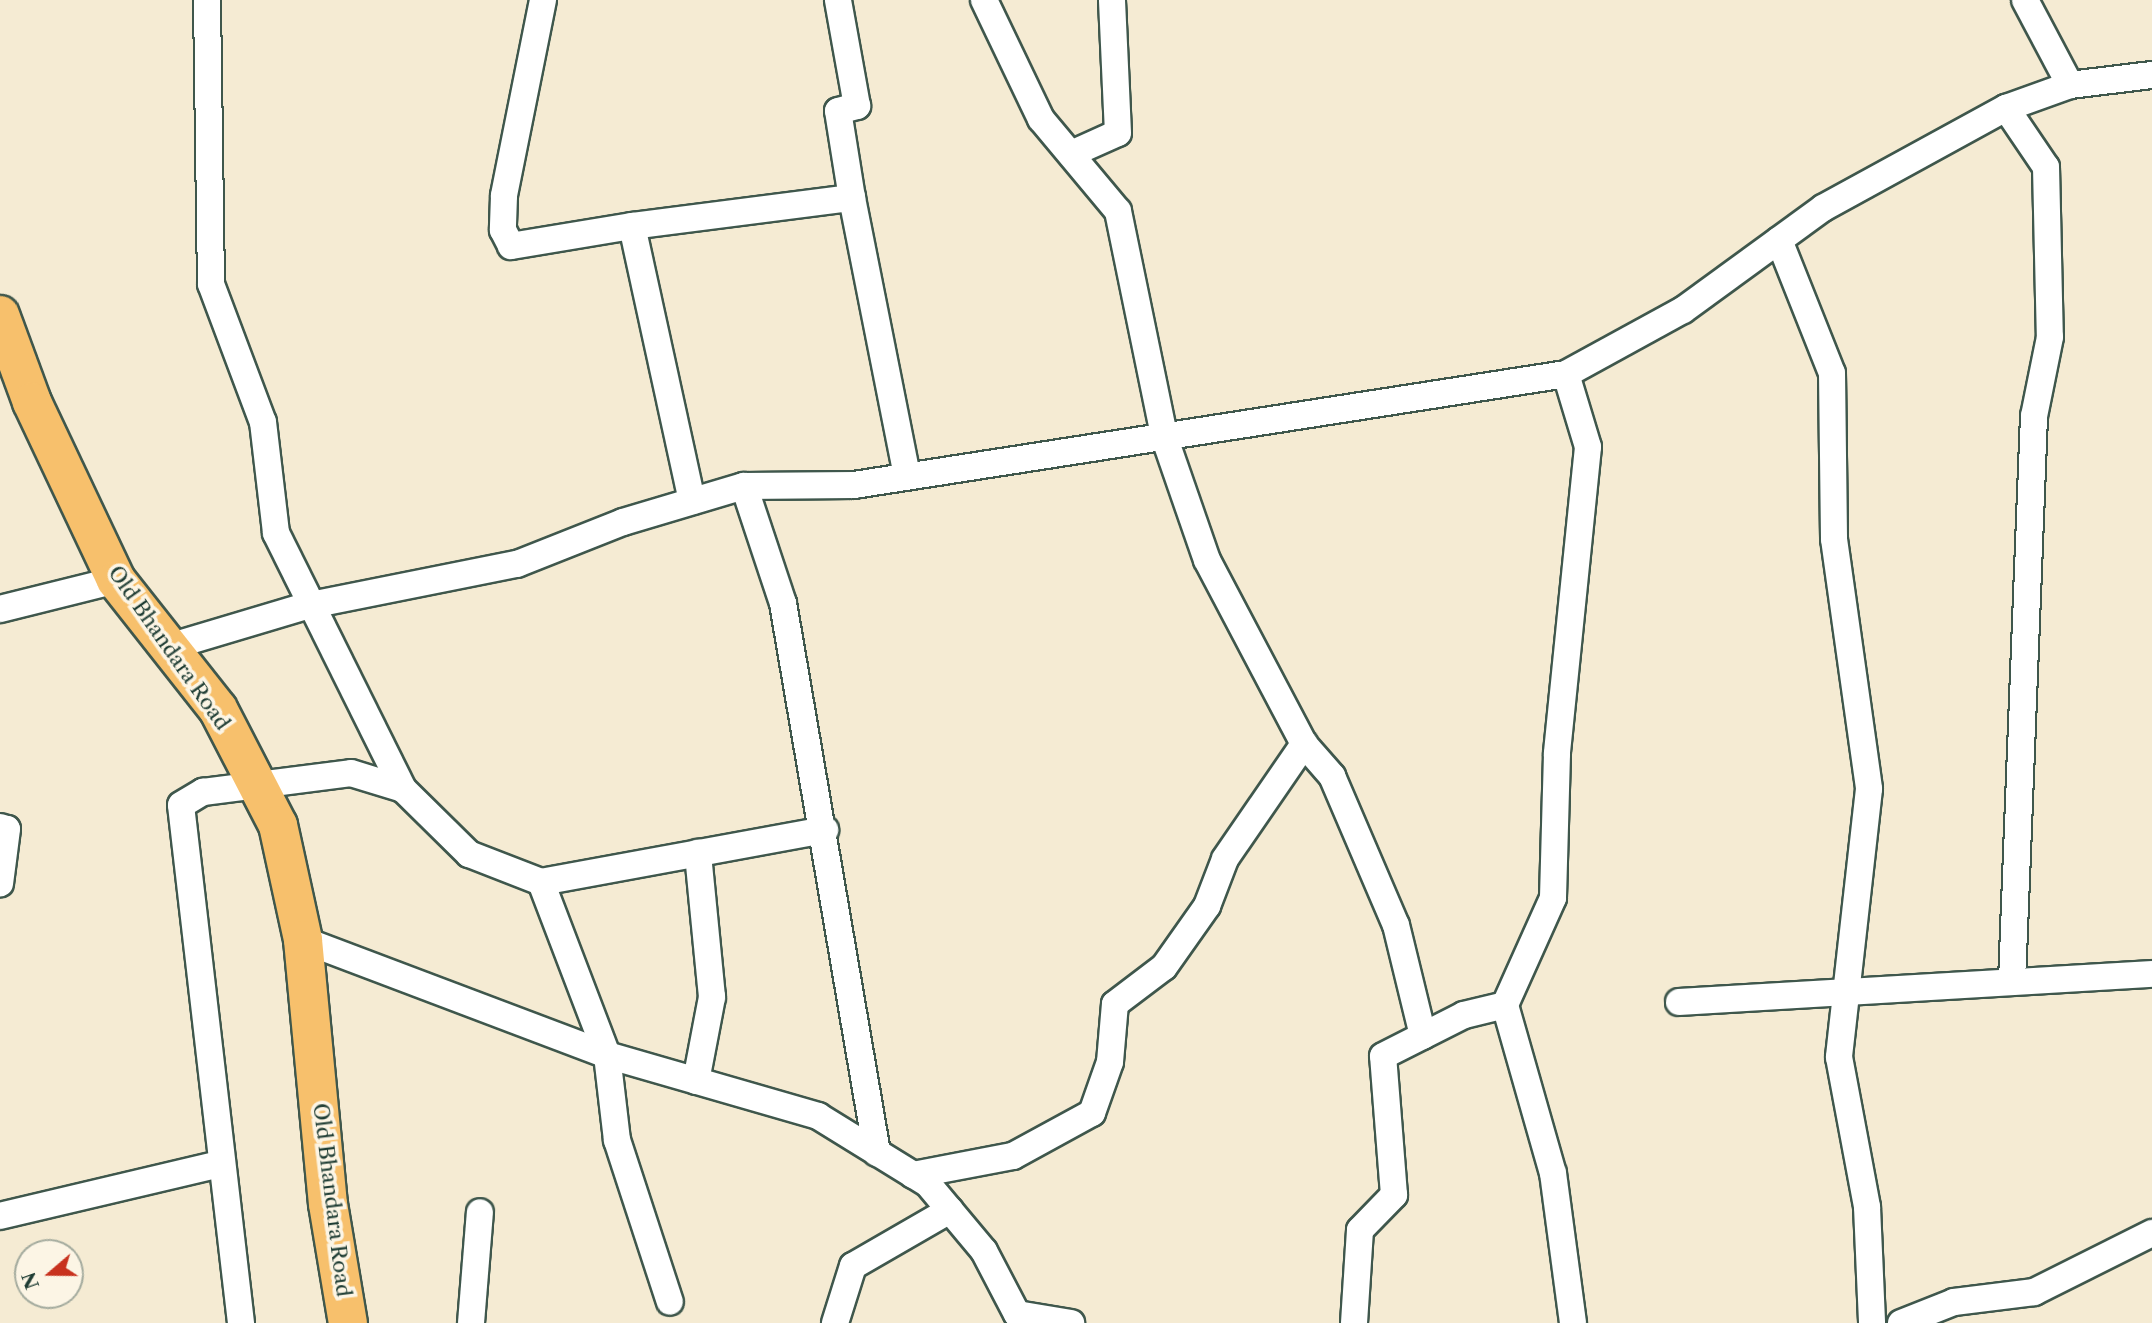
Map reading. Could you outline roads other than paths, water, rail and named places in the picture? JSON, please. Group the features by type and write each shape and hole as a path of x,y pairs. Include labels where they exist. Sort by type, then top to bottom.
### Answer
{"highway":[{"name":"Old Bhandara Road","path":"0,315 32,402 116,580 172,646 218,709 278,825 303,940 328,1204 348,1323"}],"street":[{"path":"207,0 211,284 263,422 276,533 306,606 403,789 469,854 541,882 825,830"},
{"path":"543,0 504,196 503,230 511,246 632,226 852,198"},
{"path":"838,0 857,106 838,111 852,198 907,476"},
{"path":"984,0 1041,118 1118,211 1164,436 1207,560 1304,744 1332,776 1396,925 1423,1036"},
{"path":"1071,154 1118,133 1112,0"},
{"path":"2025,0 2070,85"},
{"path":"172,646 306,606 517,564 692,501 744,486 854,485 1566,374 1684,310 1823,208 2006,108 2070,85 2152,75"},
{"path":"2006,108 2046,167 2050,337 2034,416 2012,982"},
{"path":"632,226 692,501"},
{"path":"1779,240 1832,373 1834,539 1869,789 1839,1057 1867,1206 1872,1323"},
{"path":"1566,374 1588,447 1556,754 1553,898 1505,1005 1553,1173 1573,1323"},
{"path":"744,486 783,603 825,830 877,1153"},
{"path":"0,609 116,580"},
{"path":"913,1175 1013,1156 1092,1113 1110,1062 1115,1004 1164,967 1207,906 1224,859 1304,744"},
{"path":"241,1323 220,1164 181,806 203,792 259,788 351,773 403,789"},
{"path":"0,827 7,829 0,884"},
{"path":"696,1081 712,997 709,918 698,853"},
{"path":"541,882 607,1055 617,1140 670,1302"},
{"path":"303,940 607,1055 818,1116 913,1175 950,1210 984,1251 1017,1314 1071,1323"},
{"path":"1679,1002 2152,974"},
{"path":"1354,1323 1360,1230 1394,1195 1383,1056 1464,1015 1505,1005"},
{"path":"0,1216 220,1164"},
{"path":"835,1323 853,1266 950,1210"},
{"path":"471,1323 480,1212"},
{"path":"1901,1323 1954,1302 2034,1293 2152,1233"}]}
